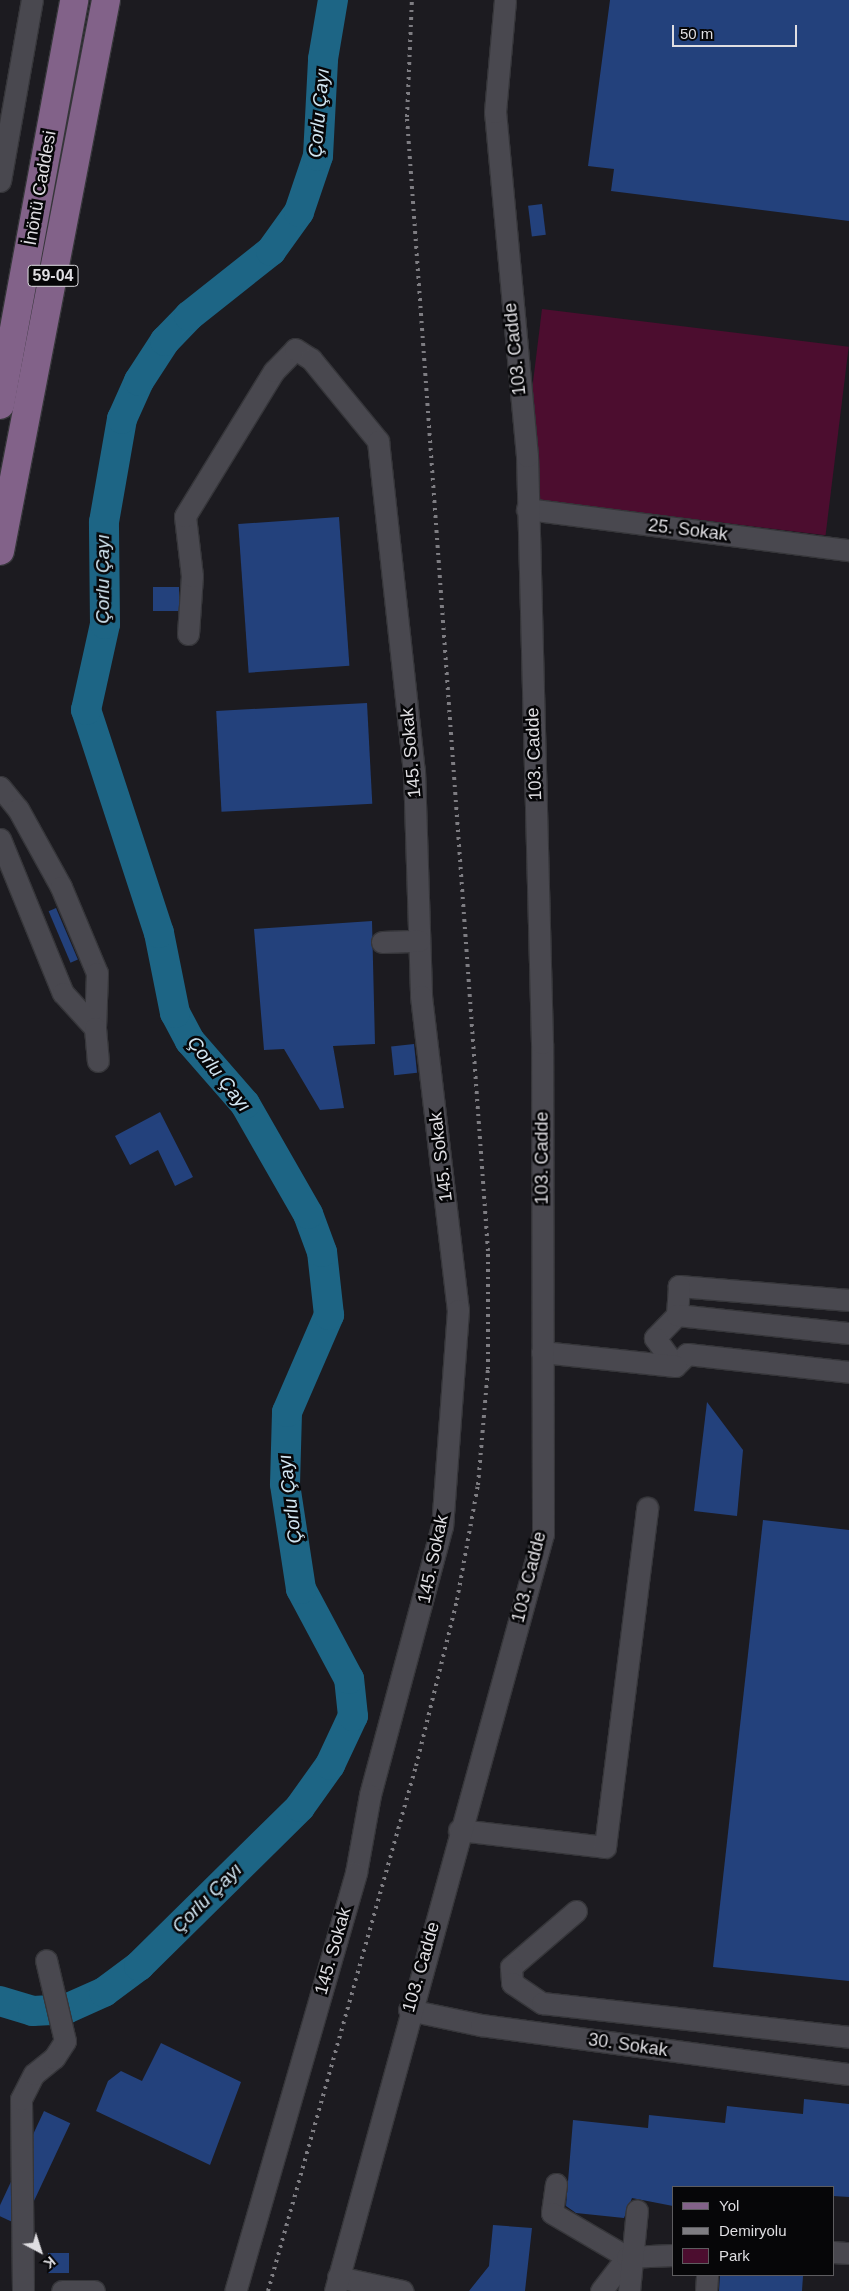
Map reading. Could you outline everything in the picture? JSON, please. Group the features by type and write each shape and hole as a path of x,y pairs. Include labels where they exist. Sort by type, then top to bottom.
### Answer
{"main road":[{"name":"İnönü Caddesi","path":"0,405 74,0"},
{"name":"59-04","path":"0,551 106,0"}],"street":[{"path":"0,181 32,0"},
{"name":"103. Cadde","path":"336,2284 409,2010 543,1534 542,1042 527,456 495,112 505,0"},
{"name":"145. Sokak","path":"188,634 192,576 185,516 274,371 295,349 311,359 378,441 414,770 421,996 458,1310 442,1526 370,1795 356,1873 235,2291"},
{"name":"25. Sokak","path":"527,509 849,550"},
{"path":"0,787 18,808 60,887 97,972 95,1028 98,1061"},
{"path":"0,839 63,994 95,1028"},
{"path":"382,942 419,942"},
{"path":"675,1366 656,1338 677,1315 679,1286 849,1300"},
{"path":"677,1315 849,1333"},
{"path":"542,1352 675,1366"},
{"path":"675,1366 687,1354 849,1372"},
{"path":"459,1830 605,1847 647,1508"},
{"path":"576,1911 511,1967 512,1983 542,2004 849,2037"},
{"path":"23,2291 21,2099 34,2074 63,2048 61,2024 52,1995 46,1960"},
{"name":"30. Sokak","path":"409,2010 482,2025 849,2074"},
{"path":"556,2184 552,2213 630,2257 672,2256"},
{"path":"629,2291 630,2257 637,2210"},
{"path":"834,2252 849,2253"},
{"path":"601,2291 630,2257"},
{"path":"706,2291 708,2276"},
{"path":"336,2284 402,2291"},
{"path":"62,2291 94,2291"}],"green space":[{"path":"542,309 849,347 826,535 519,498"}],"building":[{"path":"610,0 849,0 849,221 611,191 614,169 588,166"},
{"path":"542,204 546,235 532,236 528,206"},
{"path":"339,517 349,666 249,673 238,524"},
{"path":"153,587 179,587 179,611 153,611"},
{"path":"367,703 372,804 221,812 216,711"},
{"path":"56,908 78,960 71,963 49,911"},
{"path":"372,921 375,1044 333,1046 344,1108 320,1110 284,1049 264,1050 254,929"},
{"path":"414,1044 417,1073 394,1075 391,1046"},
{"path":"160,1112 193,1177 175,1186 158,1150 130,1165 115,1136"},
{"path":"707,1402 743,1450 737,1516 694,1511"},
{"path":"763,1520 849,1530 849,1981 713,1967"},
{"path":"161,2043 241,2082 210,2165 96,2111 108,2081 121,2071 142,2081"},
{"path":"804,2099 849,2104 849,2197 834,2196 834,2186 672,2186 672,2206 632,2198 624,2218 576,2213 566,2206 573,2120 648,2128 649,2115 725,2123 727,2106 803,2114"},
{"path":"44,2111 70,2123 22,2227 0,2216 0,2205"},
{"path":"493,2225 532,2228 525,2291 469,2291 489,2266"},
{"path":"48,2253 69,2253 69,2273 48,2273"},
{"path":"720,2276 803,2276 802,2291 719,2291"}],"waterway":[{"name":"Çorlu Çayı","path":"0,2001 33,2011 66,2009 104,1992 139,1966 300,1807 330,1765 353,1716 349,1679 301,1589 285,1484 287,1412 329,1315 322,1252 308,1214 245,1104 190,1041 175,1013 159,933 86,710 105,624 104,522 122,419 139,381 165,341 189,316 271,251 299,212 318,156 323,59 333,0"}],"railway":[{"path":"268,2291 416,1766 457,1600 478,1485 488,1369 488,1251 407,117 412,0"}]}
